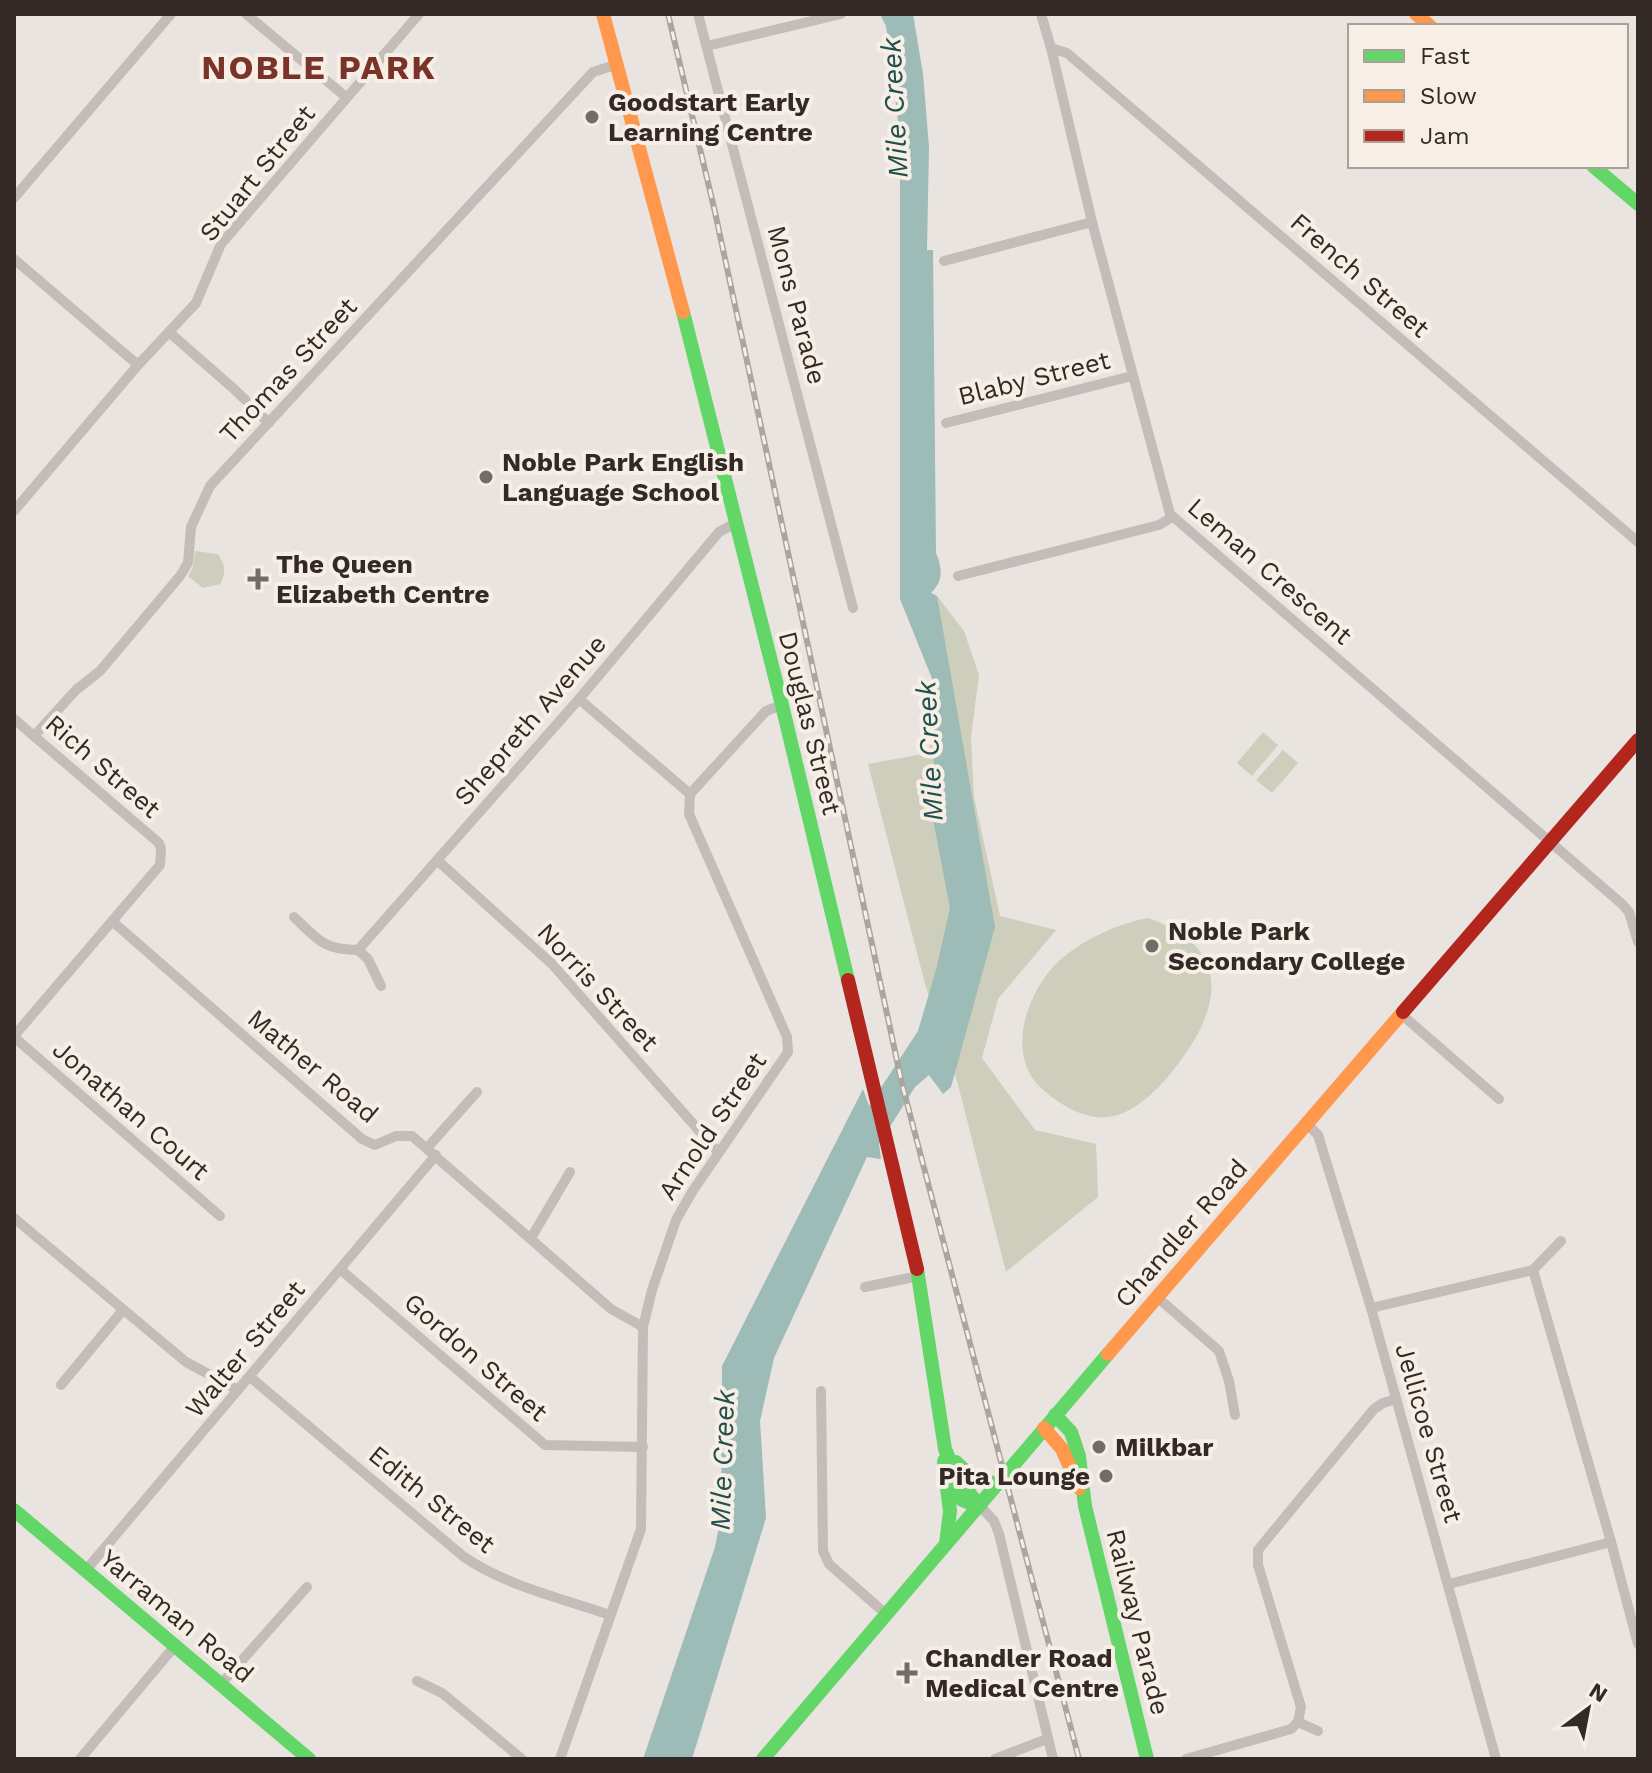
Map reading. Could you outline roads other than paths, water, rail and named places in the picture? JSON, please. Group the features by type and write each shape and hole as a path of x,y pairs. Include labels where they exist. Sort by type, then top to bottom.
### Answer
{"main road":[{"name":"Douglas Street","path":"603,14 782,705 919,1276 944,1445 950,1510 946,1544"},
{"path":"1596,168 1636,198"},
{"name":"Chandler Road","path":"763,1759 978,1504 1638,740"},
{"name":"Railway Parade","path":"1055,1415 1068,1426 1075,1440 1083,1496 1147,1759"},
{"name":"Railway Parade","path":"1044,1428 1060,1445 1083,1496"},
{"name":"Douglas Street","path":"944,1445 954,1474 978,1504"},
{"path":"944,1445 964,1472 977,1480 996,1484"},
{"path":"946,1478 955,1498 964,1503 978,1504"},
{"name":"Yarraman Road","path":"14,1510 309,1759"}],"street":[{"path":"14,198 171,14"},
{"path":"246,14 346,97"},
{"name":"Stuart Street","path":"14,511 201,295 221,244 419,14"},
{"name":"Mons Parade","path":"698,14 853,608"},
{"path":"707,46 841,14"},
{"name":"Leman Crescent","path":"1041,14 1132,376 1172,517 1629,912 1638,942"},
{"name":"French Street","path":"1051,48 1067,53 1078,62 1638,542"},
{"name":"Thomas Street","path":"34,736 76,690 100,671 180,576 188,563 191,527 210,486 355,333 404,274 593,72 618,64"},
{"path":"944,261 1092,222"},
{"path":"14,259 138,365"},
{"path":"170,333 269,423"},
{"name":"Blaby Street","path":"946,423 1132,376"},
{"path":"958,576 1159,525 1172,517"},
{"name":"Shepreth Avenue","path":"358,950 579,699 719,532 736,523"},
{"path":"579,699 690,794 766,711 782,705"},
{"name":"Rich Street","path":"14,719 159,843 160,865 112,921"},
{"name":"Arnold Street","path":"560,1759 641,1529 643,1327 652,1290 676,1220 718,1152 788,1052 787,1037 689,814 690,794"},
{"name":"Norris Street","path":"437,860 552,964 718,1152"},
{"path":"294,917 316,938 336,950 358,950 368,959 381,986"},
{"path":"14,1037 112,921"},
{"name":"Mather Road","path":"112,921 362,1139 375,1145 396,1136 412,1136 611,1309 643,1327"},
{"path":"1401,1014 1499,1099"},
{"path":"14,1015 25,1024"},
{"name":"Jonathan Court","path":"14,1037 220,1216"},
{"name":"Walter Street","path":"86,1570 341,1270 477,1092"},
{"name":"Jellicoe Street","path":"1307,1124 1318,1135 1371,1308 1496,1759"},
{"path":"531,1238 570,1172"},
{"path":"16,1225 186,1362 238,1390"},
{"path":"1371,1308 1533,1270 1561,1241"},
{"name":"Gordon Street","path":"341,1270 545,1445 643,1447"},
{"path":"1533,1270 1638,1644"},
{"path":"865,1287 919,1276"},
{"path":"1157,1297 1219,1351 1229,1381 1235,1415"},
{"path":"61,1385 123,1310"},
{"name":"Edith Street","path":"250,1377 473,1564 506,1579 610,1615"},
{"path":"821,1391 823,1551 829,1564 886,1614"},
{"path":"1186,1759 1291,1729 1298,1722 1301,1707 1258,1565 1258,1550 1374,1409 1396,1399"},
{"path":"978,1504 992,1519 999,1534 1053,1759"},
{"path":"1449,1584 1611,1542"},
{"path":"220,1685 307,1587"},
{"path":"80,1759 174,1647"},
{"path":"417,1681 442,1693 522,1759"},
{"path":"1298,1722 1318,1731"},
{"path":"995,1759 1047,1739"}],"water":[{"name":"Mile Creek","path":"880,14 913,14 923,74 929,147 927,250 933,250 936,553 941,574 931,593 937,596 995,927 951,1087 943,1094 929,1075 915,1087 879,1144 881,1159 867,1157 774,1358 760,1421 766,1518 692,1759 643,1759 715,1547 721,1516 722,1366 863,1089 869,1106 918,1031 950,908 933,819 935,686 900,599 900,137 886,26"}],"railway":[{"path":"668,14 715,212 902,1084 1079,1759"}],"place":[{"name":"Goodstart Early Learning Centre","path":"592,117"},
{"name":"Noble Park English Language School","path":"486,477"},
{"name":"The Queen Elizabeth Centre","path":"258,579"},
{"name":"Noble Park Secondary College","path":"1152,946"},
{"name":"Milkbar","path":"1099,1447"},
{"name":"Pita Lounge","path":"1106,1476"},
{"name":"Chandler Road Medical Centre","path":"907,1673"}],"district":[{"name":"NOBLE PARK","path":"319,67"}]}
